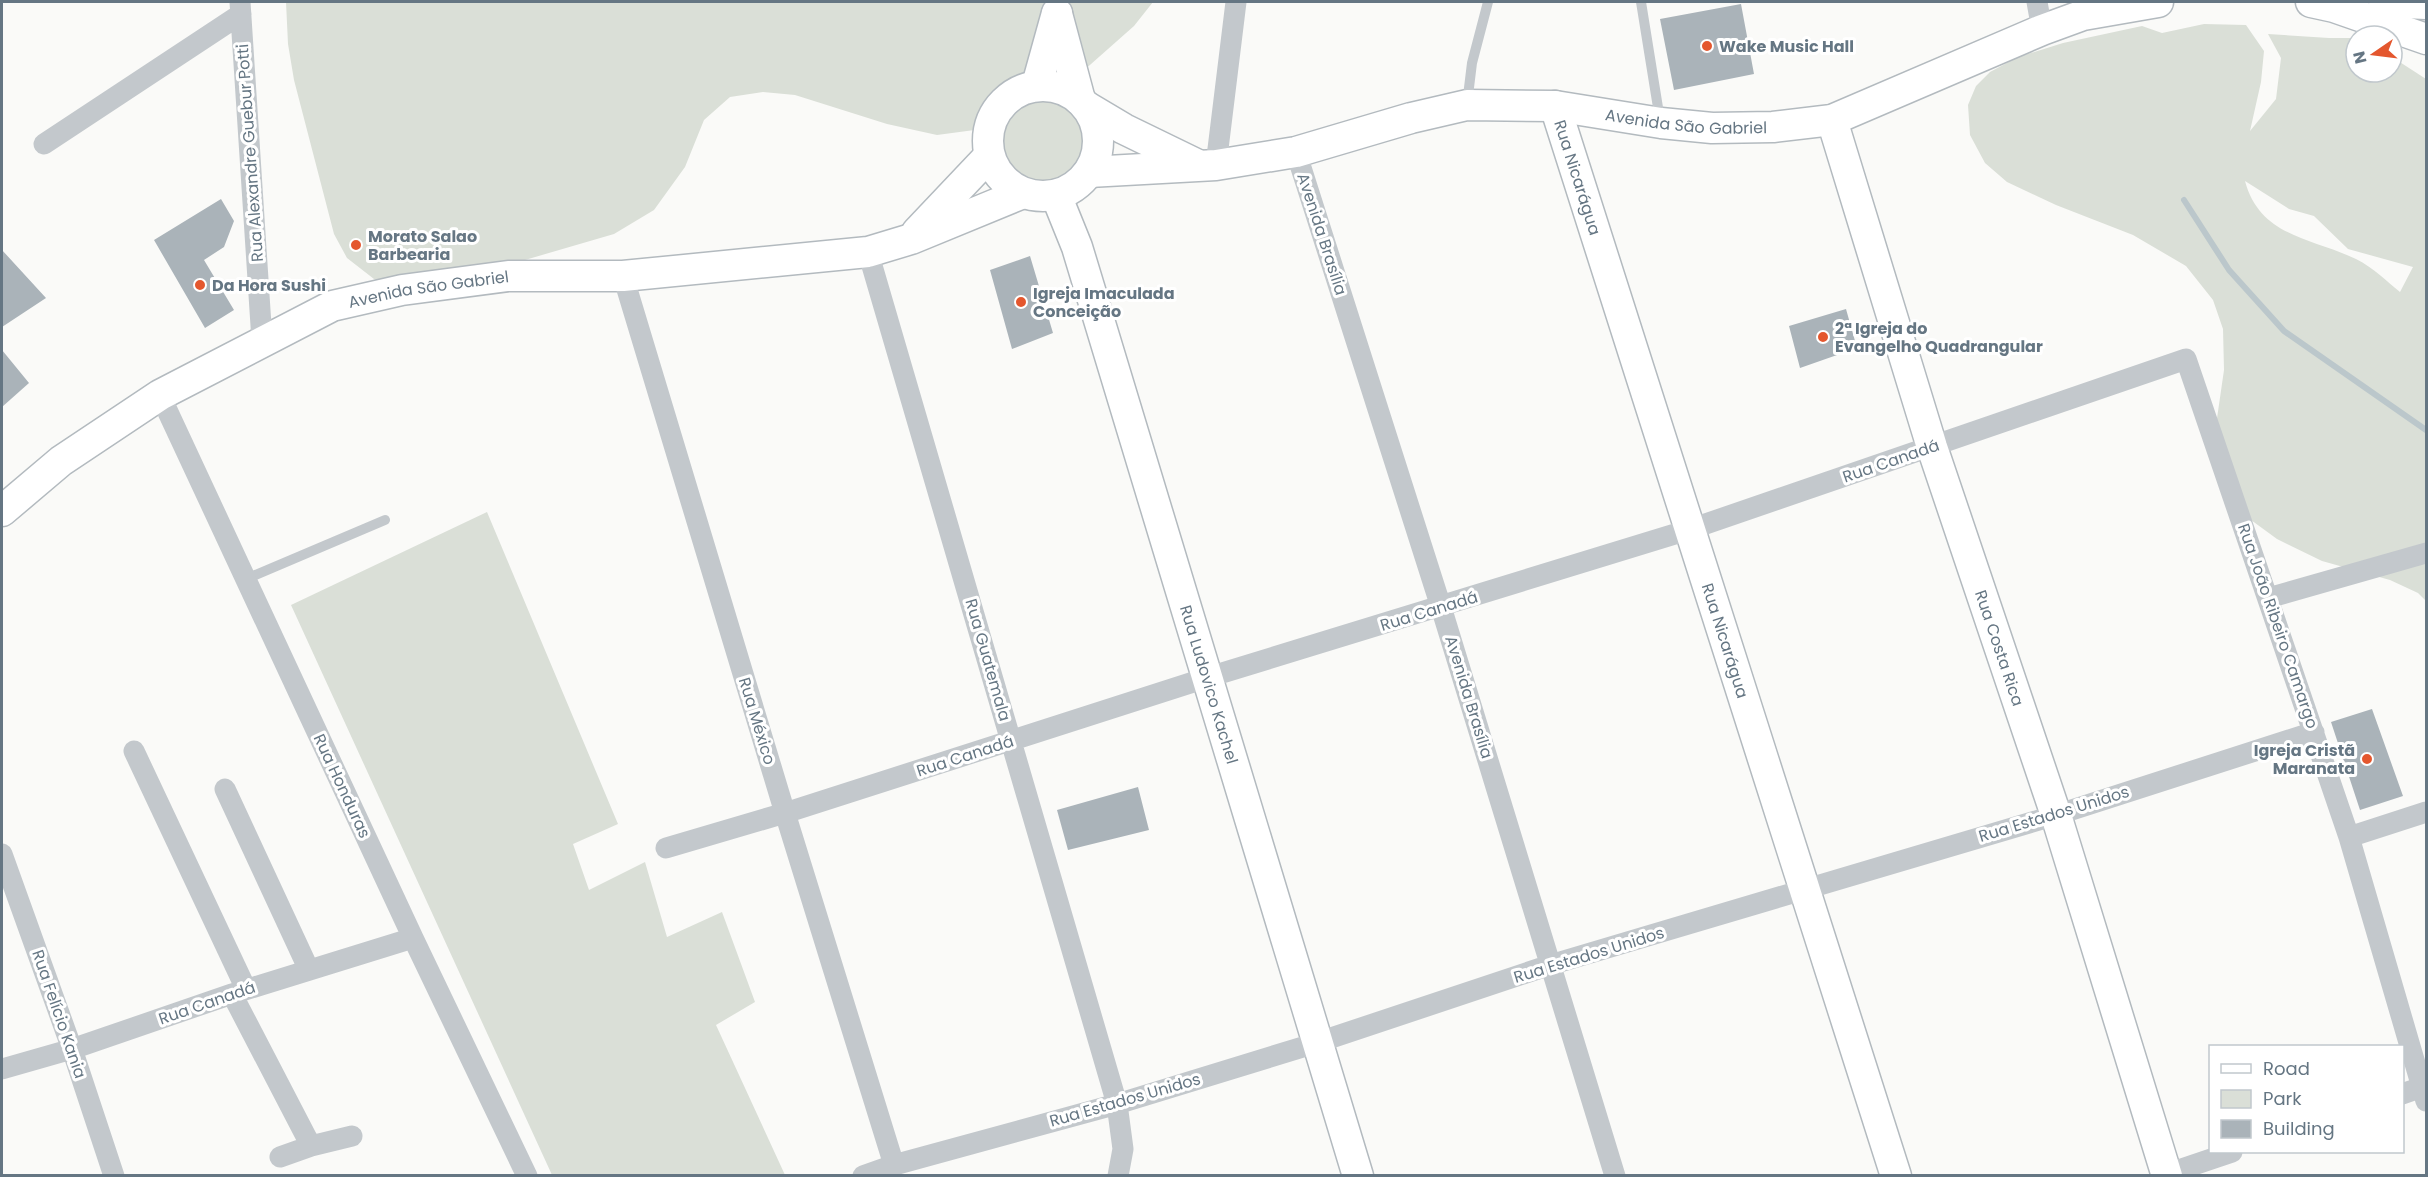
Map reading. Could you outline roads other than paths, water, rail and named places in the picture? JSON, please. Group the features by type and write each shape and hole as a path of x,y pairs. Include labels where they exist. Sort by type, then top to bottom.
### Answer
{"main road":[{"name":"Avenida São Gabriel","path":"1089,172 1207,165 1296,152 1411,118 1467,105 1555,106 1661,123 1722,128 1773,127 1833,120 2040,16 2083,15 2158,2"},
{"path":"2311,2 2334,7 2427,39"},
{"path":"2384,2 2427,4"},
{"path":"1058,8 1083,104 1096,128 1097,151 1089,172 1069,190 1056,195 1039,196 1023,193 1002,178 989,156 987,136 992,118 1003,102 1019,91 1037,86 1060,89 1083,104 1124,129 1207,165"},
{"path":"1037,86 1058,8"},
{"name":"Rua Nicarágua","path":"1555,106 1688,530 1896,1176"},
{"name":"Rua Costa Rica","path":"1833,120 1932,447 2056,815 2165,1175"},
{"name":"Avenida São Gabriel","path":"911,239 989,156"},
{"name":"Avenida São Gabriel","path":"2,511 61,460 160,395 332,306 402,290 508,276 623,276 868,252 911,239 1023,193"},
{"name":"Rua Ludovico Kachel","path":"1056,195 1077,247 1209,677 1316,1042 1358,1176"}],"street":[{"path":"1207,165 1236,2"},
{"path":"44,144 240,8"},
{"name":"Rua Alexandre Guebur Potti","path":"240,8 262,341"},
{"name":"Avenida Brasília","path":"1296,152 1441,607 1616,1176"},
{"name":"Rua Guatemala","path":"868,252 1116,1104 1123,1149 1118,1176"},
{"name":"Rua México","path":"623,276 894,1165"},
{"name":"Rua Canadá","path":"666,848 785,813 1209,677 1688,530 2186,359"},
{"name":"Rua João Ribeiro Camargo","path":"2186,359 2349,837 2417,1094"},
{"name":"Rua Honduras","path":"160,395 413,939 527,1176"},
{"path":"2268,598 2427,553"},
{"name":"Rua Estados Unidos","path":"863,1176 894,1165 1116,1104 1316,1042 1550,965 2056,815 2314,732"},
{"path":"134,751 239,992 311,1146"},
{"path":"225,789 309,970"},
{"path":"2349,837 2427,812"},
{"name":"Rua Felício Kania","path":"2,854 72,1049 114,1176"},
{"name":"Rua Canadá","path":"2,1069 72,1049 239,992 413,939"},
{"path":"280,1157 311,1146 352,1136"},
{"path":"2165,1175 2229,1153"}],"lane":[{"path":"1467,105 1472,63 1488,2"},
{"path":"1641,2 1661,123"},
{"path":"246,579 385,520"}],"waterway":[{"path":"2184,200 2229,270 2284,331 2426,430"}],"place":[{"name":"Wake Music Hall","path":"1707,46"},
{"name":"Morato Salao Barbearia","path":"356,245"},
{"name":"Da Hora Sushi","path":"200,285"},
{"name":"Igreja Imaculada Conceição","path":"1021,302"},
{"name":"2ª Igreja do Evangelho Quadrangular","path":"1823,337"},
{"name":"Igreja Cristã Maranata","path":"2367,759"}]}
